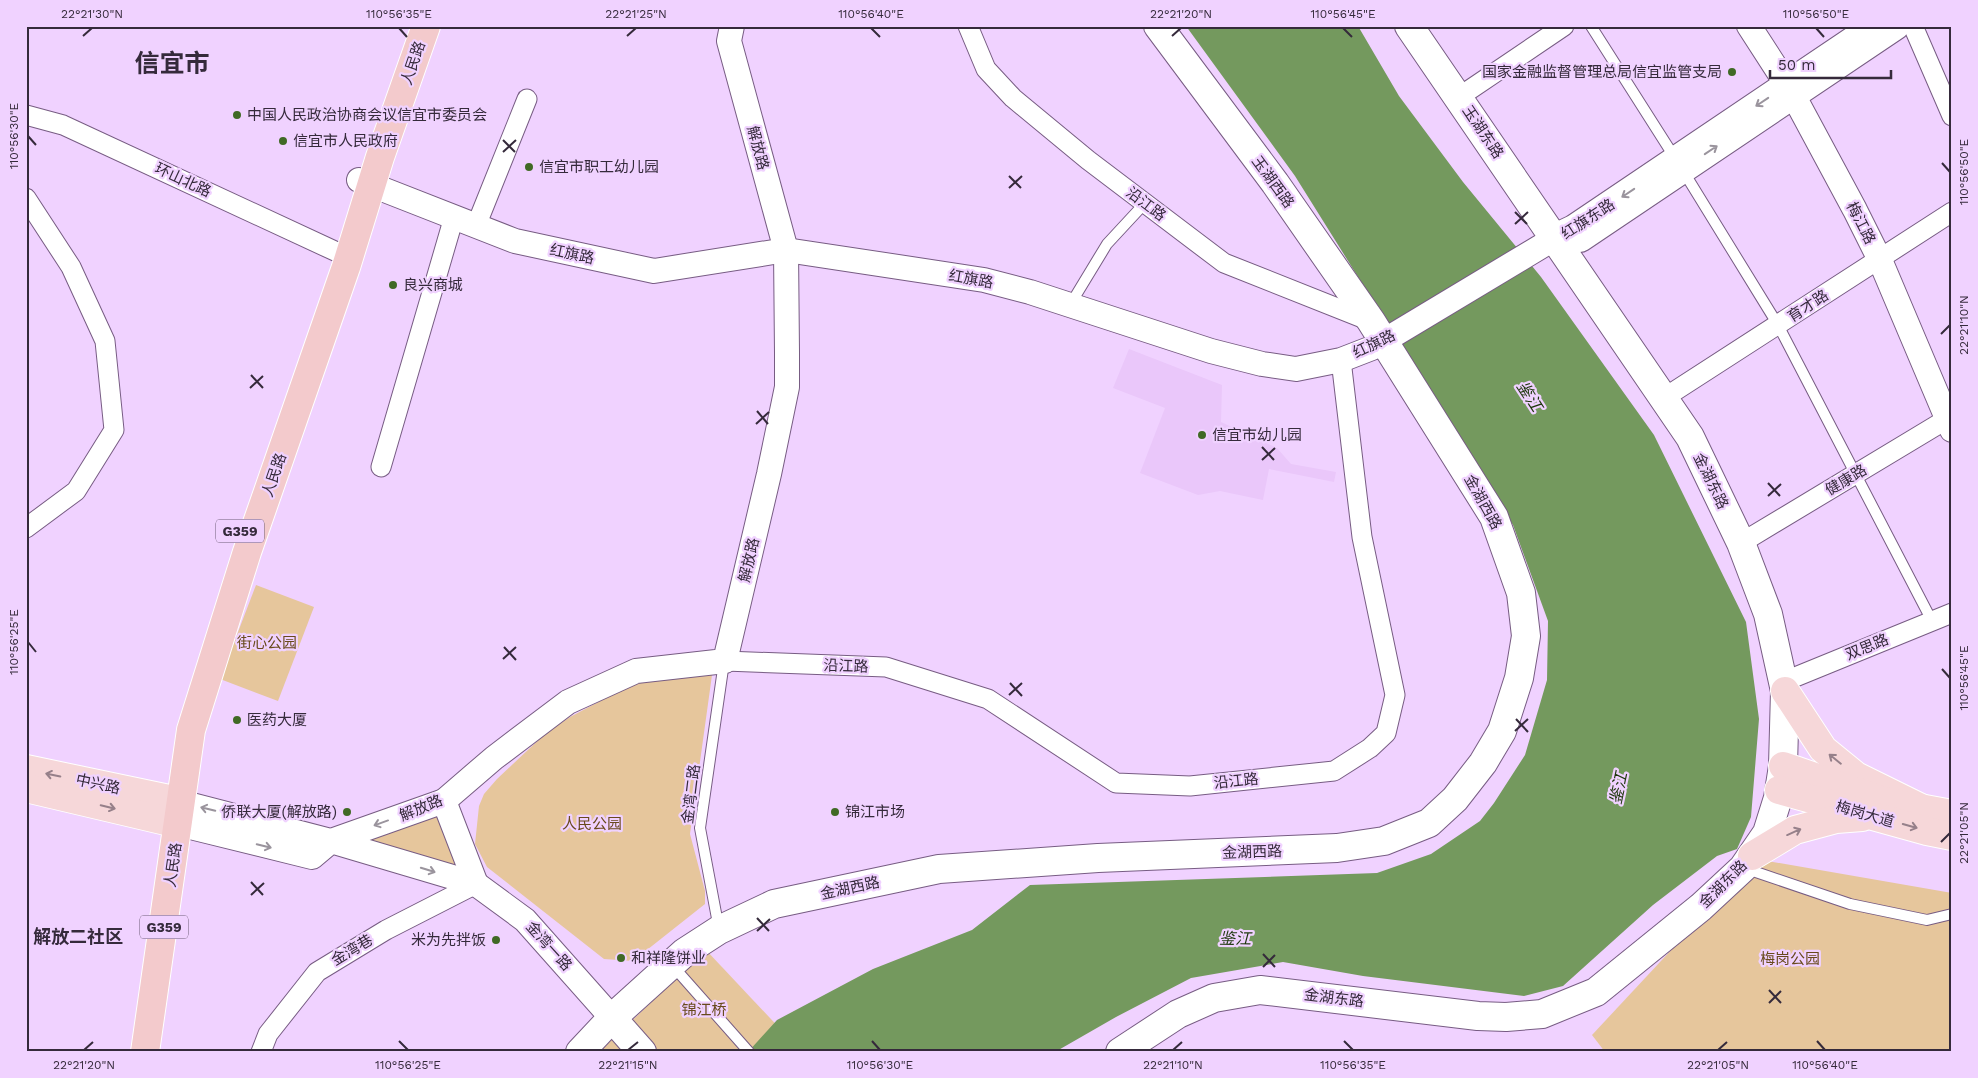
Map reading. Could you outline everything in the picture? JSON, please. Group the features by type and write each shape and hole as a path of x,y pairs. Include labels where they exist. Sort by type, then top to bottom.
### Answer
{"highway":[{"name":"人民路","path":"131,1052 174,812 191,730 247,552 346,267 365,182 412,26"},
{"name":"人民路","path":"145,1052 174,812 178,728 235,548 337,252 426,26"}],"main road":[{"name":"玉湖西路","path":"1158,26 1275,183 1378,331"},
{"name":"玉湖东路","path":"1410,26 1556,238"},
{"name":"红旗东路","path":"1556,238 1680,165 1790,90 1876,26"},
{"name":"红旗东路","path":"1790,90 1895,26"},
{"name":"金湖东路","path":"1120,1052 1178,1014 1214,998 1260,990 1478,1016 1506,1017 1542,1014 1596,992 1701,907 1747,862 1767,833 1778,798 1781,778 1784,686 1768,614 1741,543 1690,437 1556,238"},
{"name":"金湖西路","path":"580,1052 612,1018 685,952 719,930 774,904 939,870 1098,858 1336,848 1384,841 1429,823 1455,799 1482,763 1502,731 1519,678 1526,636 1521,592 1494,517 1378,331"},
{"path":"1784,686 1823,749 1856,776 1923,809"},
{"name":"中兴路","path":"26,769 174,812"},
{"name":"梅岗大道","path":"1781,778 1887,802 1952,814"},
{"name":"梅岗大道","path":"1781,778 1876,817 1952,836"},
{"name":"中兴路","path":"26,788 174,812"},
{"path":"1747,862 1795,830 1836,819 1876,817"},
{"path":"612,1018 642,1052"}],"street":[{"name":"解放路","path":"174,812 312,857 331,841 444,801 494,758 568,702 636,671 725,661 769,474 787,386 786,250 728,41 732,26"},
{"name":"沿江路","path":"968,26 986,69 1013,98 1088,160 1224,263 1378,331"},
{"path":"1459,97 1564,26"},
{"name":"梅江路","path":"1749,26 1790,90 1855,210 1880,260 1950,421"},
{"path":"1913,26 1952,116"},
{"path":"476,226 527,99"},
{"name":"环山北路","path":"26,114 63,125 337,252"},
{"name":"红旗路","path":"365,182 515,241 654,271 786,250 984,280 1070,305 1211,351 1262,364 1296,368 1341,360 1372,348 1378,331 1556,238"},
{"path":"26,198 71,266 105,341 114,430 76,491 26,528"},
{"name":"育才路","path":"1664,398 1952,212"},
{"path":"381,467 454,218"},
{"name":"沿江路","path":"725,661 886,667 988,699 1116,784 1190,786 1334,771 1370,748 1386,733 1395,696 1362,537 1341,360"},
{"name":"健康路","path":"1741,543 1855,474 1950,421"},
{"name":"双思路","path":"1784,686 1952,613"},
{"path":"444,801 476,884"},
{"path":"331,841 476,884"},
{"name":"金湾一路","path":"476,884 526,920 612,1018"},
{"name":"金湾巷","path":"261,1052 268,1034 317,972 386,930 476,884"}],"lane":[{"path":"1590,26 1680,165 1778,325 1932,621"},
{"path":"1070,305 1106,244 1145,203"},
{"name":"金湾二路","path":"719,930 700,828 725,661"},
{"path":"1747,862 1850,904 1927,920 1952,914"},
{"path":"672,964 749,1052"}],"shaded area":[{"name":"信宜市幼儿园","path":"1129,349 1222,385 1221,422 1277,448 1291,464 1336,472 1334,482 1269,469 1263,500 1220,491 1198,495 1140,473 1165,408 1113,388"}],"green space":[{"name":"街心公园","path":"256,585 314,607 278,701 220,679"},
{"name":"人民公园","path":"712,675 690,834 705,891 705,904 633,961 604,959 487,867 475,844 479,806 484,794 497,779 546,733 570,717 642,679"},
{"path":"437,816 458,866 355,843"},
{"name":"梅岗公园","path":"1756,859 1952,893 1952,1052 1605,1052 1592,1035"},
{"name":"锦江桥","path":"706,950 802,1052 599,1052"}],"water":[{"name":"鉴江","path":"1186,26 1358,26 1399,96 1463,182 1541,277 1654,435 1746,622 1759,719 1751,817 1737,849 1717,856 1653,905 1563,986 1524,996 1363,976 1283,962 1191,978 1116,1017 1055,1052 748,1052 777,1020 873,969 972,930 1030,885 1377,873 1431,854 1480,821 1525,755 1547,680 1548,621 1513,525 1295,176"}],"place":[{"name":"国家金融监督管理总局信宜监管支局","path":"1732,72"},
{"name":"中国人民政治协商会议信宜市委员会","path":"237,115"},
{"name":"信宜市人民政府","path":"283,141"},
{"name":"信宜市职工幼儿园","path":"529,167"},
{"name":"良兴商城","path":"393,285"},
{"name":"信宜市幼儿园","path":"1202,435"},
{"name":"医药大厦","path":"237,720"},
{"name":"侨联大厦(解放路)","path":"347,812"},
{"name":"锦江市场","path":"835,812"},
{"name":"米为先拌饭","path":"496,940"},
{"name":"和祥隆饼业","path":"621,958"}],"district":[{"name":"信宜市","path":"172,63"},
{"name":"解放二社区","path":"78,937"}]}
